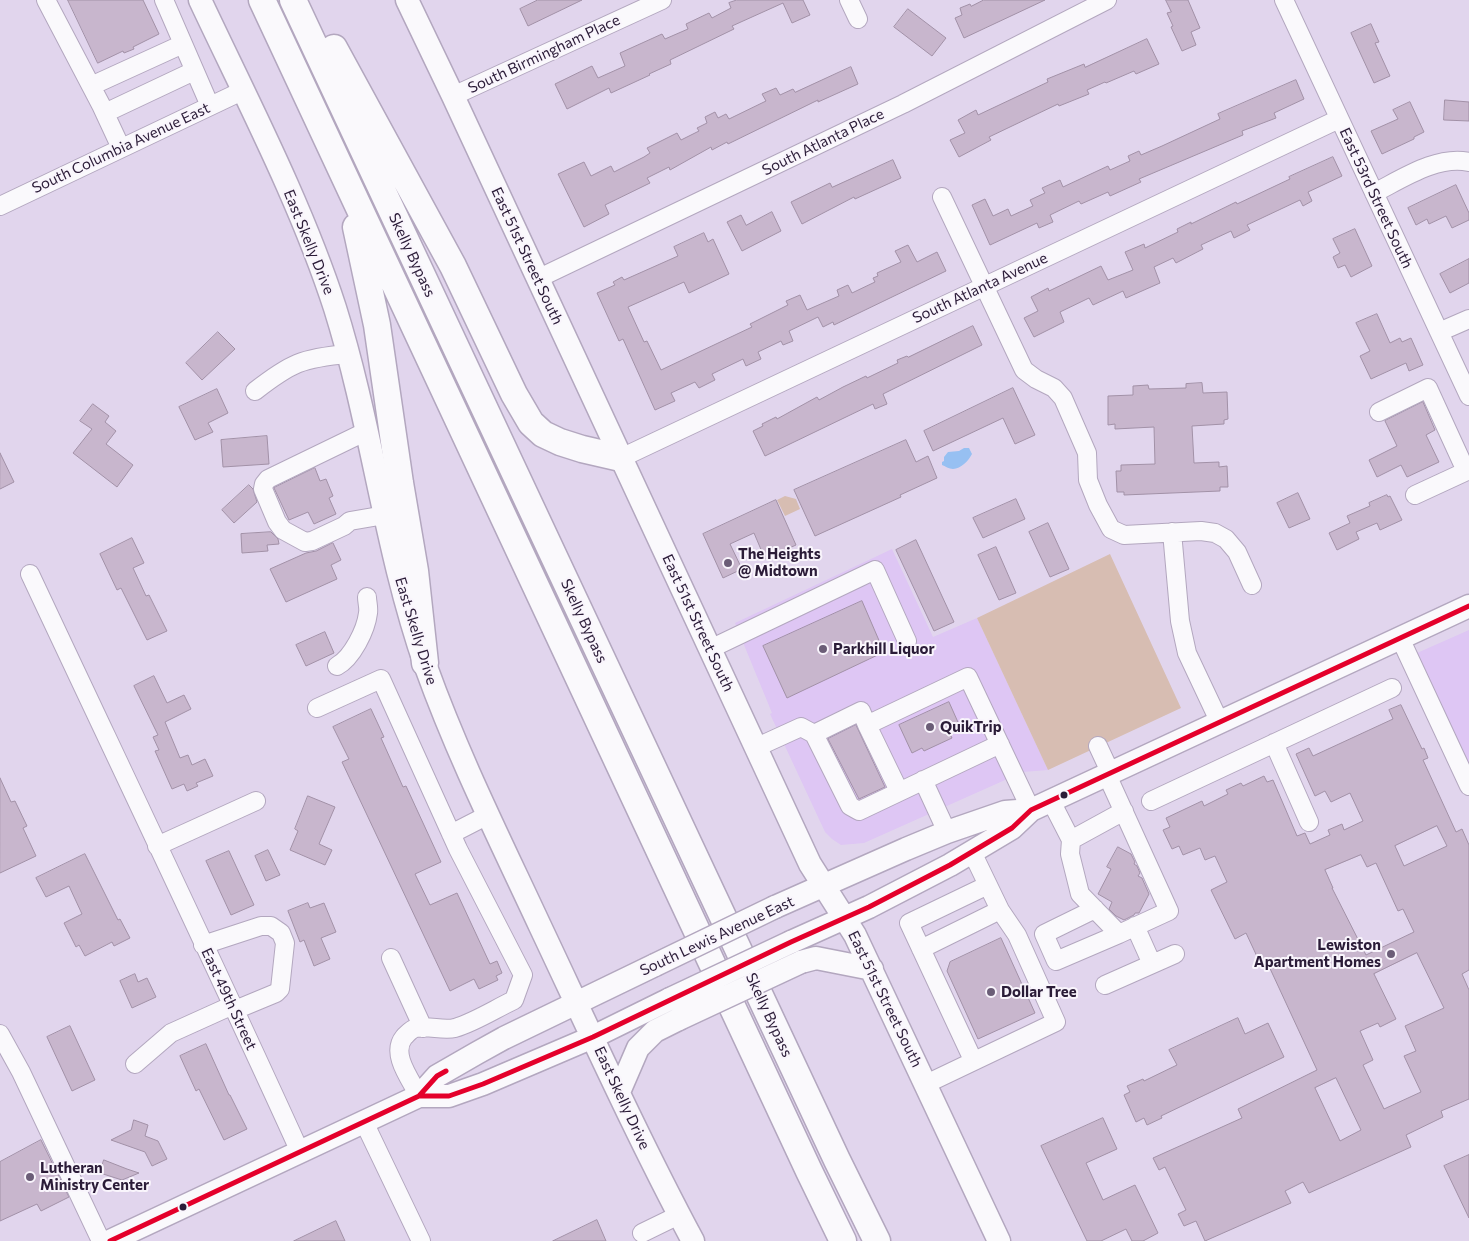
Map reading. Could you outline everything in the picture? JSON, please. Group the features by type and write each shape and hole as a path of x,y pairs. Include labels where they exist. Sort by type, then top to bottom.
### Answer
{"highway":[{"name":"Skelly Bypass","path":"262,0 809,1171 844,1241"},
{"name":"Skelly Bypass","path":"293,0 836,1160 877,1241"},
{"path":"307,0 453,266 514,394 531,423 543,434 560,442 621,458"},
{"path":"346,180 377,325 415,571 425,663"}],"main road":[{"name":"East Skelly Drive","path":"200,0 314,248 348,354 368,431 397,568 425,663 460,755 576,1003 693,1241"},
{"name":"East 51st Street South","path":"407,0 810,864 855,935 999,1241"},
{"name":"South Lewis Avenue East","path":"419,1096 449,1096 522,1069 593,1037 675,1009 796,952 844,918 885,899 972,852 1012,828 1041,806 1469,606"},
{"name":"South Lewis Avenue East","path":"110,1241 419,1096 438,1076 504,1038 776,907 906,848 947,832 1005,812 1041,806"},
{"path":"972,852 969,845 971,840 990,818"},
{"path":"796,952 872,969"},
{"path":"619,1092 638,1048 675,1009"}],"street":[{"path":"46,0 105,113 121,148"},
{"path":"164,0 210,106"},
{"name":"South Birmingham Place","path":"453,96 662,0"},
{"path":"849,0 858,19"},
{"name":"South Atlanta Place","path":"537,280 903,104 1107,0"},
{"name":"East 53rd Street South","path":"1284,0 1469,396"},
{"path":"91,86 183,44"},
{"path":"105,113 194,71"},
{"name":"South Columbia Avenue East","path":"0,206 242,91"},
{"name":"South Atlanta Avenue","path":"621,458 1339,119"},
{"path":"1374,193 1434,164 1458,160 1469,162"},
{"path":"942,197 1024,370 1036,379 1054,388 1063,398 1087,453 1088,480 1098,505 1111,529 1124,535 1201,531 1215,533 1226,540 1237,552 1252,584"},
{"path":"1439,332 1469,319"},
{"path":"255,391 286,368 306,359 348,354"},
{"path":"1379,412 1428,388 1468,470 1415,495"},
{"path":"368,431 287,468 268,479 263,489 280,526 305,542 312,541 344,526 350,521 385,515"},
{"path":"1172,532 1180,621 1187,653 1220,723"},
{"path":"710,648 875,570 907,641"},
{"name":"East 49th Street","path":"30,574 300,1152"},
{"path":"337,666 350,656 360,637 369,612 367,597"},
{"path":"1400,638 1469,786"},
{"path":"867,725 968,677 1000,744 1041,806 1071,840 1070,854 1080,894 1119,934"},
{"path":"316,708 382,679 451,834 523,975 514,1000 454,1028 417,1028 409,1032 402,1040 399,1048 400,1059 419,1096"},
{"path":"1151,801 1392,688"},
{"path":"814,734 861,711 899,791"},
{"path":"755,748 801,727 814,734 850,806 859,810 1000,744"},
{"path":"1274,743 1309,822"},
{"path":"1095,909 1044,934 1056,961 1169,910 1124,811 1098,746"},
{"path":"923,780 947,832"},
{"path":"157,846 256,801"},
{"path":"1071,840 1124,811"},
{"path":"451,834 488,815"},
{"path":"926,1084 1056,1022 1017,935 1000,910 972,852"},
{"path":"973,1060 909,923 988,885"},
{"path":"921,949 1000,910"},
{"path":"135,1064 171,1033 276,994 280,989 285,944 281,933 271,926 261,926 203,945"},
{"path":"1135,926 1152,964"},
{"path":"1105,985 1175,954"},
{"path":"391,958 423,1028"},
{"path":"0,1034 7,1064 101,1241"},
{"path":"364,1122 421,1241"},
{"path":"642,1233 679,1214"}],"shaded area":[{"path":"785,496 796,499 800,509 785,516 777,500"},
{"name":"QuikTrip","path":"892,549 933,637 977,618 1048,770 1023,772 864,843 841,845 825,832 770,714 772,713 735,623"},
{"path":"1110,554 1181,708 1048,770 977,618"},
{"path":"1469,630 1469,764 1417,653"}],"water":[{"path":"969,448 972,454 962,466 953,469 942,465 944,457 948,452 959,451"}],"building":[{"path":"68,0 143,0 159,34 133,47 134,49 124,53 123,51 98,63"},
{"path":"538,0 582,0 528,26 520,9"},
{"path":"737,0 803,0 810,15 792,23 783,3 732,26 734,29 670,60 671,64 650,75 611,93 609,88 567,109 555,84 592,66 598,78 625,66 620,53 662,34 665,39 688,29 686,24 709,13 712,18 731,8 729,3"},
{"path":"984,0 1045,0 964,38 955,18 962,15 960,8 970,4 971,6"},
{"path":"1166,0 1188,0 1200,28 1191,32 1196,45 1182,51 1171,27 1173,26 1167,13 1171,12"},
{"path":"908,9 946,38 932,56 894,27"},
{"path":"1371,24 1379,42 1375,43 1390,76 1374,83 1351,33"},
{"path":"1147,39 1159,64 1136,74 1134,71 1087,90 1089,94 1059,106 1058,104 989,137 991,140 959,157 950,140 965,133 958,120 976,110 978,115 1048,82 1047,79 1084,64 1085,67"},
{"path":"851,67 858,84 818,102 818,100 728,144 727,142 712,150 711,147 670,170 669,167 647,178 650,183 605,205 609,214 584,227 558,174 584,162 591,176 611,166 614,172 650,153 647,148 677,133 681,140 699,131 697,128 707,123 705,117 715,112 718,118 726,114 729,119 766,101 762,94 776,88 780,95 793,89 795,92"},
{"path":"1296,80 1304,99 1274,113 1276,118 1242,131 1243,135 1139,179 1141,182 1110,196 1108,192 1081,204 1079,201 1050,215 1053,222 1039,228 1037,223 990,245 972,205 985,199 993,216 1008,209 1011,216 1033,206 1030,200 1045,193 1042,188 1060,180 1063,187 1108,166 1110,170 1130,161 1128,156 1139,151 1141,155 1162,146 1220,119 1218,114"},
{"path":"1445,100 1469,102 1469,121 1444,120"},
{"path":"1410,102 1424,132 1414,137 1414,139 1382,154 1371,131 1398,119 1393,110"},
{"path":"1333,157 1342,176 1308,192 1312,201 1303,206 1300,200 1247,225 1250,230 1234,238 1231,231 1201,245 1203,249 1176,263 1173,258 1154,267 1160,283 1126,298 1123,291 1093,305 1089,298 1060,312 1064,322 1034,337 1024,318 1038,311 1031,297 1048,288 1049,291 1101,266 1108,280 1133,270 1125,252 1144,244 1145,248 1178,232 1177,229 1191,222 1191,224 1236,202 1237,204"},
{"path":"893,160 901,178 855,199 854,197 802,224 791,202 830,183 832,187"},
{"path":"1456,185 1469,213 1469,220 1452,228 1446,216 1429,224 1427,219 1416,225 1408,208"},
{"path":"772,212 781,231 742,251 727,222 741,215 746,225"},
{"path":"1355,229 1372,266 1351,277 1345,265 1338,268 1333,257 1340,253 1333,239"},
{"path":"704,233 708,242 713,239 729,274 689,293 684,282 628,307 644,342 647,341 661,370 752,327 750,324 788,305 786,301 800,295 807,310 839,296 837,290 848,285 852,293 875,282 873,278 878,276 877,273 901,262 895,251 908,245 917,262 937,252 946,271 834,325 833,322 823,327 818,317 789,331 793,341 783,345 781,341 758,352 761,359 746,366 743,359 712,374 715,380 699,388 695,382 671,393 675,401 655,410 623,339 619,341 597,293 615,285 613,282 622,277 624,280 678,256 674,247"},
{"path":"1469,259 1469,283 1450,293 1440,274"},
{"path":"1377,314 1390,343 1400,338 1402,342 1411,338 1423,365 1409,371 1406,363 1371,379 1360,356 1370,351 1356,323"},
{"path":"973,326 982,345 883,394 887,404 875,409 873,404 765,456 753,431 763,426 762,424 776,417 777,419 817,397 819,400 866,376 867,378 898,363 897,360 908,357"},
{"path":"218,332 235,349 202,380 186,363"},
{"path":"1202,383 1203,393 1227,392 1228,419 1224,420 1224,424 1192,426 1194,463 1219,462 1219,467 1227,466 1228,487 1220,487 1220,491 1124,495 1124,492 1117,492 1116,471 1121,471 1121,465 1155,464 1154,427 1115,429 1115,424 1108,425 1108,396 1133,395 1133,386 1148,385 1149,389 1186,388 1186,384"},
{"path":"1013,388 1035,435 1015,444 1003,418 933,451 924,431"},
{"path":"217,389 228,413 208,423 213,432 195,440 179,407"},
{"path":"1423,402 1435,430 1426,435 1439,462 1407,477 1401,465 1377,477 1369,460 1397,446 1385,421"},
{"path":"93,404 109,416 105,422 116,431 106,444 133,465 117,487 73,453 92,429 80,421"},
{"path":"267,436 269,464 223,467 221,440"},
{"path":"906,440 916,462 928,456 937,478 900,495 901,497 815,536 794,490"},
{"path":"0,453 14,482 0,489"},
{"path":"315,468 320,481 326,479 333,496 329,498 336,514 314,524 308,512 289,520 274,488"},
{"path":"249,485 253,489 257,502 234,523 222,510"},
{"path":"1298,493 1310,519 1289,528 1277,503"},
{"path":"1387,495 1388,497 1390,496 1402,520 1380,530 1377,523 1356,532 1359,539 1337,550 1329,533 1350,523 1347,516 1370,506 1369,503"},
{"path":"1016,499 1025,519 983,538 973,518"},
{"path":"776,500 796,545 765,559 754,533 730,544 742,569 723,578 703,534"},
{"path":"1048,523 1069,569 1050,577 1029,532"},
{"path":"271,532 278,539 279,544 267,545 268,551 242,553 241,534"},
{"path":"132,538 144,563 133,568 146,596 149,595 167,631 147,640 121,588 117,590 100,554"},
{"path":"916,540 954,622 934,631 896,550"},
{"path":"333,543 341,560 331,565 337,579 286,602 270,569"},
{"path":"996,547 1016,593 999,600 978,555"},
{"name":"Parkhill Liquor","path":"862,601 884,652 787,698 763,646"},
{"path":"325,632 334,653 306,666 296,645"},
{"path":"154,676 167,703 184,695 191,709 165,722 180,758 188,755 192,765 205,759 213,776 196,783 198,786 187,791 184,784 172,789 155,751 159,750 153,737 158,735 134,686"},
{"name":"QuikTrip","path":"949,702 961,729 950,734 952,738 924,751 922,748 912,753 899,725"},
{"path":"1401,705 1422,749 1424,748 1428,758 1423,760 1456,832 1462,829 1469,845 1469,970 1462,974 1469,990 1469,1099 1441,1111 1443,1117 1406,1135 1411,1147 1309,1193 1303,1182 1285,1191 1291,1203 1205,1241 1196,1221 1184,1226 1178,1214 1186,1210 1165,1167 1159,1170 1153,1158 1242,1118 1238,1109 1317,1070 1267,962 1261,965 1246,933 1235,939 1211,890 1227,882 1215,856 1205,860 1200,848 1183,855 1179,846 1172,849 1163,830 1170,827 1166,818 1202,801 1204,806 1228,794 1226,790 1241,783 1243,786 1264,776 1267,782 1273,780 1297,836 1305,833 1310,844 1330,835 1328,830 1342,824 1344,830 1363,821 1350,793 1331,802 1325,791 1315,796 1296,754 1309,748 1313,756 1393,719 1389,710","holes":["1437,826 1447,846 1404,866 1395,846","1361,855 1367,867 1376,863 1398,911 1403,909 1414,932 1366,955 1332,888 1325,870","1417,953 1444,1008 1405,1026 1416,1051 1404,1056 1421,1092 1384,1109 1363,1065 1373,1060 1360,1031 1378,1023 1380,1027 1396,1019 1374,974","1336,1078 1361,1130 1340,1141 1315,1088"]},
{"path":"371,709 384,737 381,738 403,787 406,786 441,862 415,874 430,905 457,893 490,964 497,961 502,973 496,976 498,980 479,989 474,979 450,991 342,762 349,759 333,727"},
{"path":"856,725 885,787 859,799 828,739"},
{"path":"0,778 11,802 15,801 27,826 23,828 36,856 0,873"},
{"path":"308,796 335,807 319,844 332,850 325,865 290,850 298,831 295,829"},
{"path":"1118,847 1131,854 1135,862 1134,864 1140,873 1138,876 1142,878 1149,894 1139,913 1135,913 1124,920 1116,916 1109,909 1112,902 1098,894 1111,869 1107,867"},
{"path":"268,850 280,875 266,881 255,856"},
{"path":"229,851 254,905 231,915 206,861"},
{"path":"85,854 118,920 120,919 130,938 114,946 112,942 85,956 79,945 76,947 64,923 82,914 69,886 46,897 36,878"},
{"path":"308,903 310,908 324,903 336,932 321,938 330,959 314,966 304,940 300,942 288,911"},
{"name":"Dollar Tree","path":"1001,938 1035,1013 978,1039 947,971 950,962"},
{"path":"135,974 138,982 147,978 156,997 132,1008 120,981"},
{"path":"1238,1018 1245,1034 1268,1023 1284,1057 1161,1116 1162,1118 1147,1125 1144,1118 1136,1122 1124,1095 1130,1092 1127,1086 1143,1079 1144,1081 1177,1065 1169,1050"},
{"path":"70,1026 95,1080 72,1091 47,1037"},
{"path":"206,1044 247,1129 224,1140 199,1089 196,1091 180,1056"},
{"path":"1103,1118 1117,1149 1086,1163 1103,1200 1135,1185 1158,1233 1143,1241 1132,1241 1126,1229 1101,1241 1087,1241 1041,1146"},
{"path":"134,1120 148,1125 145,1136 158,1141 167,1159 152,1166 145,1152 111,1140 131,1130"},
{"name":"Lutheran Ministry Center","path":"41,1140 69,1197 41,1211 37,1204 0,1221 0,1162"},
{"path":"1469,1155 1469,1218 1444,1166"},
{"path":"104,1160 139,1173 122,1180 100,1173"},
{"path":"597,1220 606,1241 553,1241"},
{"path":"336,1221 345,1241 294,1241"}],"transit line":[{"path":"419,1096 449,1096 483,1084 593,1037 791,942 869,907 950,865 1012,828 1031,810 1469,606"},
{"path":"110,1241 419,1096 437,1076 446,1071"}],"place":[{"name":"The Heights @ Midtown","path":"728,563"},
{"name":"Parkhill Liquor","path":"823,649"},
{"name":"QuikTrip","path":"930,727"},
{"name":"Lewiston Apartment Homes","path":"1391,954"},
{"name":"Dollar Tree","path":"991,992"},
{"name":"Lutheran Ministry Center","path":"30,1177"}]}
